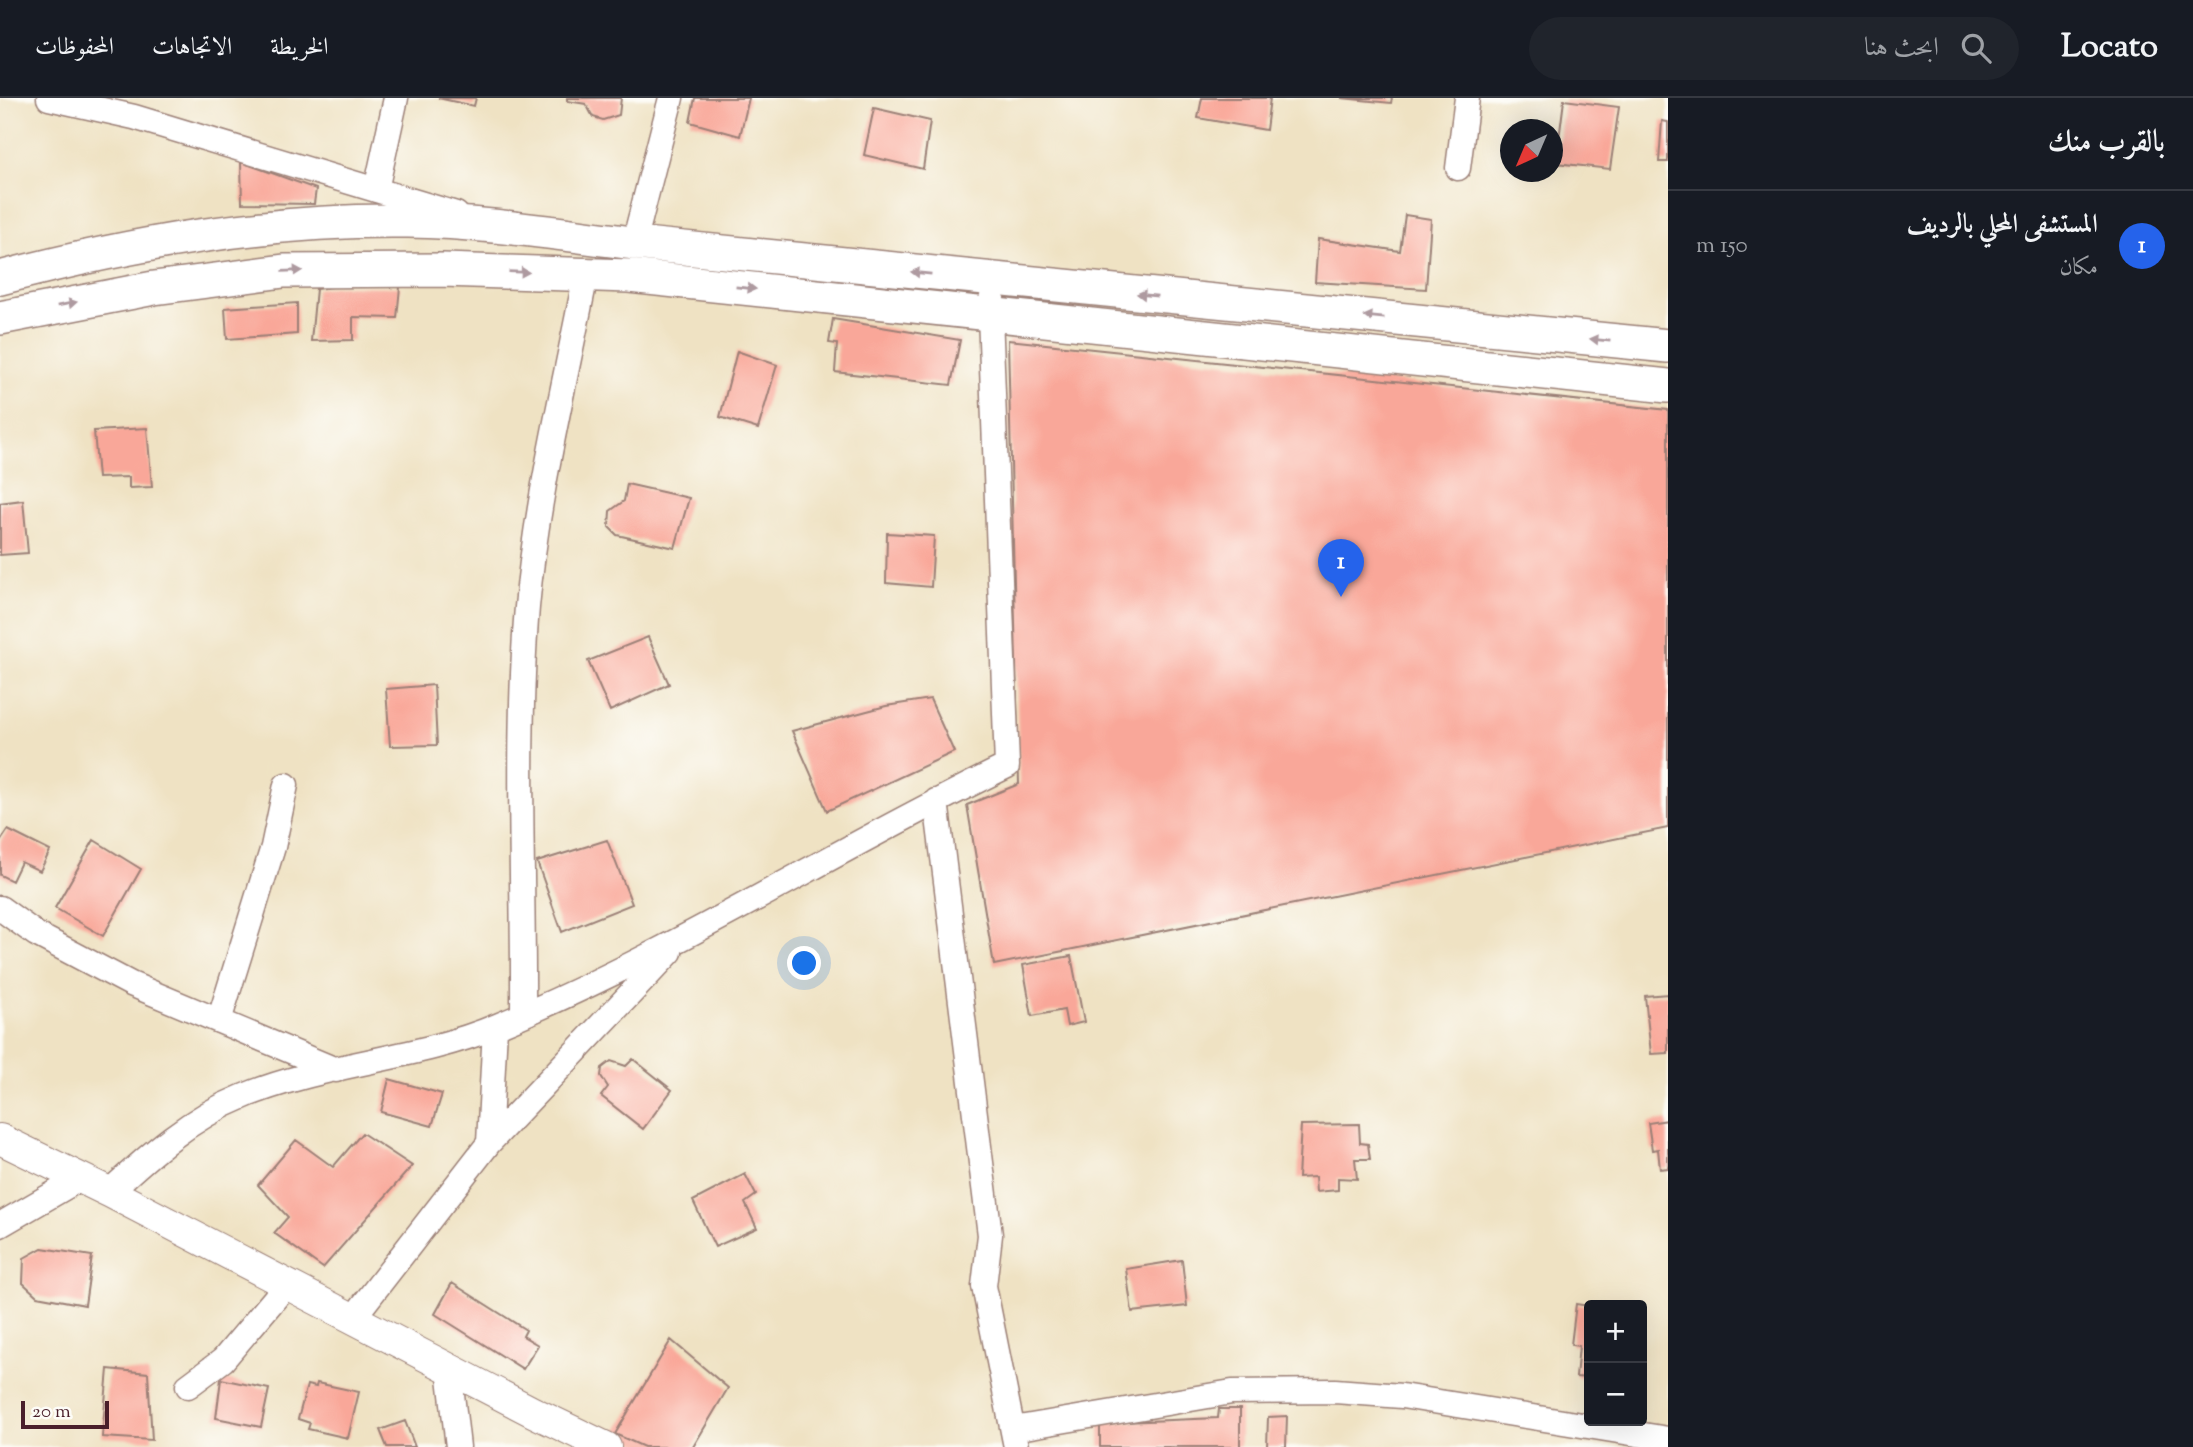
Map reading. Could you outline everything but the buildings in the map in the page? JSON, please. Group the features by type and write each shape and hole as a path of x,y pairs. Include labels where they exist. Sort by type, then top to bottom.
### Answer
{"main road":[{"path":"0,278 147,243 284,225 407,221 490,225 634,243 994,280 1668,346"},
{"path":"0,318 154,288 285,271 443,270 629,275 1668,386"}],"street":[{"path":"51,98 134,117 490,225"},
{"path":"376,190 397,98"},
{"path":"634,243 671,98"},
{"path":"1458,168 1466,98"},
{"path":"523,1014 523,680 527,608 534,541 586,274"},
{"path":"109,1192 161,1144 207,1114 268,1088 495,1028 681,942 936,801 1007,766 990,314 994,280"},
{"path":"219,1021 273,847 286,785"},
{"path":"936,801 990,1235 985,1286 1015,1438 1232,1392 1335,1391 1402,1396 1668,1439"},
{"path":"0,908 36,934 119,978 336,1070"},
{"path":"354,1317 489,1143 681,942"},
{"path":"489,1143 495,1028"},
{"path":"0,1139 109,1192 606,1447"},
{"path":"0,1225 81,1178"},
{"path":"188,1386 223,1360 288,1283"},
{"path":"449,1368 458,1447"}],"place":[{"name":"المستشفى المحلي بالرديف","path":"1341,597"}]}
